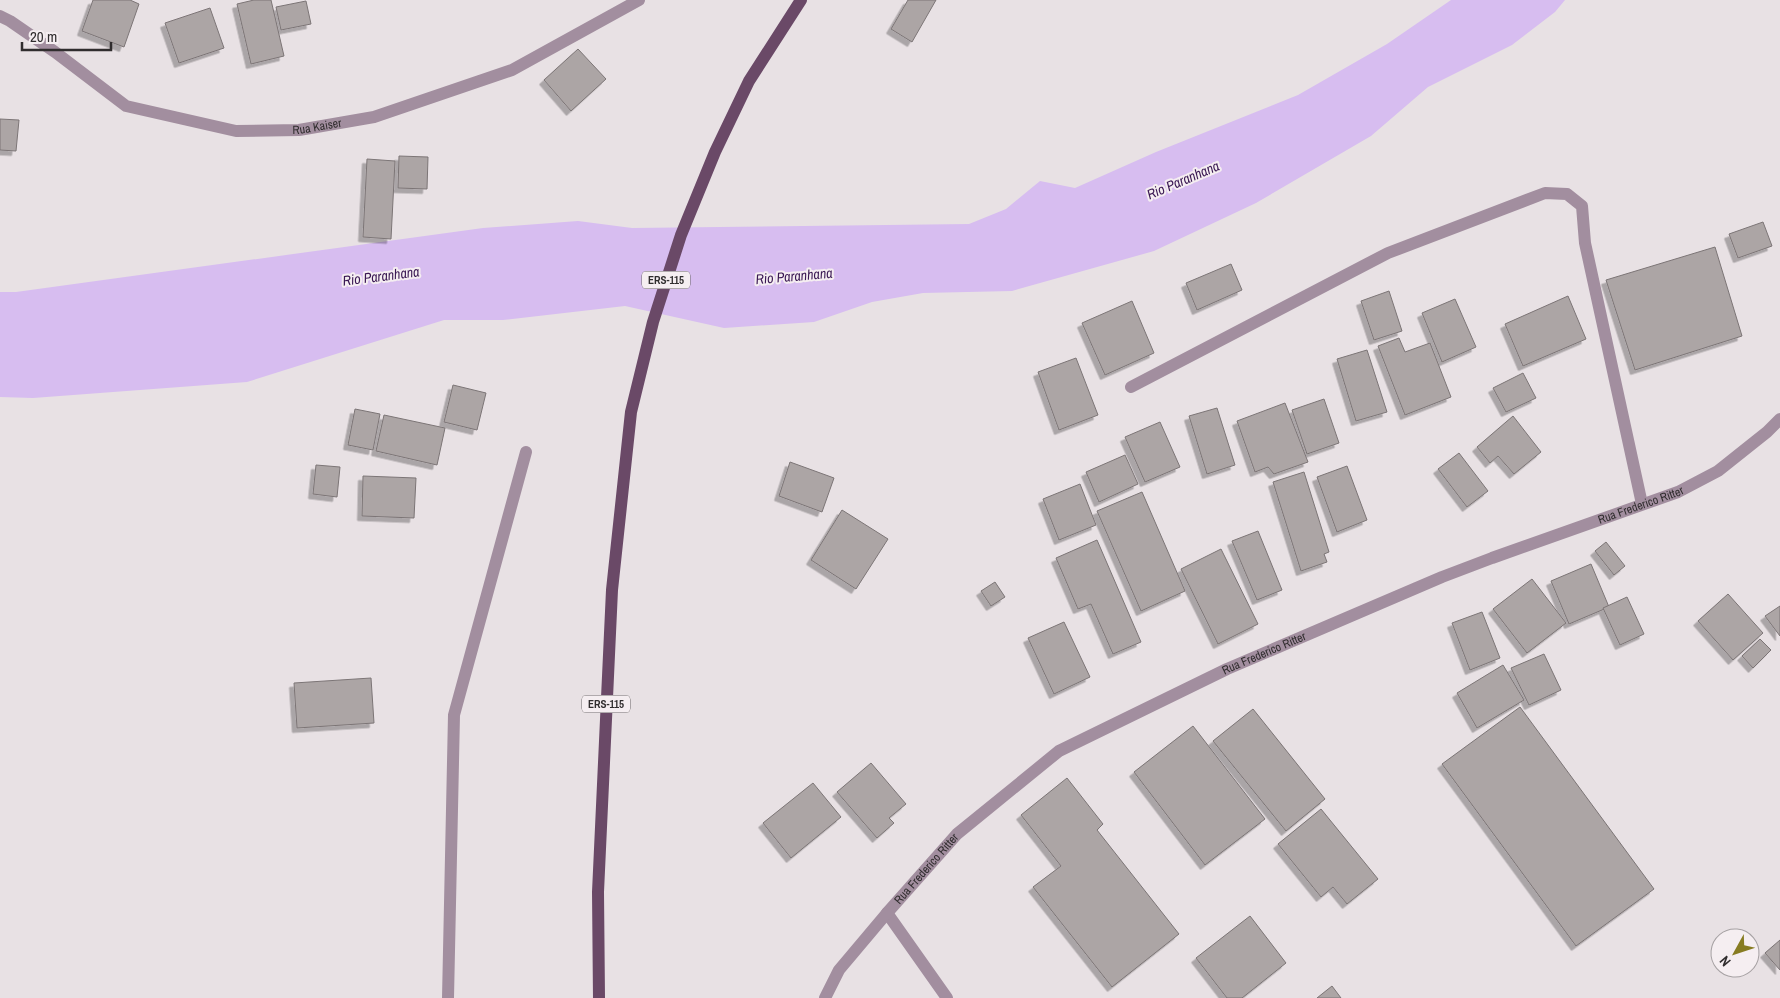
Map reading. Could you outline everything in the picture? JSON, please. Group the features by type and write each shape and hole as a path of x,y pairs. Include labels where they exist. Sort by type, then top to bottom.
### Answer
{"main road":[{"name":"ERS-115","path":"599,998 598,892 612,590 631,412 652,322 681,235 715,152 750,81 801,0"}],"street":[{"name":"Rua Kaiser","path":"0,16 55,52 126,106 236,131 300,130 374,117 512,70 639,0"},
{"path":"1131,387 1388,253 1545,193 1567,194 1582,206 1585,243 1642,504"},
{"name":"Rua Frederico Ritter","path":"825,998 839,970 957,834 1059,751 1226,669 1442,577 1678,492 1718,471 1767,432 1780,419"},
{"path":"448,998 454,715 526,452"},
{"path":"887,913 947,998"}],"water":[{"name":"Rio Paranhana","path":"1451,0 1565,0 1555,12 1512,45 1428,87 1371,136 1256,203 1154,251 1012,291 923,293 872,302 814,322 724,328 625,306 503,320 444,320 247,382 33,398 0,397 0,292 16,292 483,228 578,221 632,228 969,224 1006,209 1040,181 1075,188 1156,152 1298,95 1387,44"}],"building":[{"path":"93,0 130,0 139,4 124,47 82,31"},
{"path":"254,0 271,0 284,56 251,64 237,4"},
{"path":"908,0 936,0 912,42 891,29"},
{"path":"306,1 311,24 281,30 276,7"},
{"path":"210,8 224,48 179,63 165,23"},
{"path":"578,49 606,79 571,111 544,80"},
{"path":"0,119 19,120 16,151 0,150"},
{"path":"399,156 428,157 427,189 398,188"},
{"path":"367,159 395,161 391,239 363,237"},
{"path":"1763,222 1772,246 1738,258 1729,234"},
{"path":"1715,247 1742,336 1635,370 1606,280"},
{"path":"1231,264 1242,290 1197,310 1186,283"},
{"path":"1389,291 1402,331 1374,340 1361,301"},
{"path":"1568,296 1586,339 1523,366 1505,324"},
{"path":"1455,299 1476,347 1442,362 1422,313"},
{"path":"1132,301 1154,353 1105,375 1082,323"},
{"path":"1399,338 1405,352 1430,343 1451,397 1405,415 1378,346"},
{"path":"1367,350 1387,412 1356,421 1337,359"},
{"path":"1076,358 1098,415 1059,430 1038,372"},
{"path":"1523,373 1536,398 1506,412 1493,388"},
{"path":"453,385 486,393 477,430 444,422"},
{"path":"1324,399 1339,443 1307,454 1292,410"},
{"path":"1285,403 1308,462 1274,474 1268,467 1255,472 1237,421"},
{"path":"1217,408 1235,465 1207,474 1189,416"},
{"path":"355,409 380,414 373,450 348,445"},
{"path":"384,415 445,428 437,465 376,451"},
{"path":"1513,416 1541,452 1514,474 1498,456 1490,463 1477,447"},
{"path":"1160,422 1180,467 1145,482 1125,437"},
{"path":"1459,453 1488,491 1467,507 1438,469"},
{"path":"1125,455 1138,484 1099,502 1086,472"},
{"path":"790,462 834,478 822,512 779,496"},
{"path":"316,465 340,467 337,497 313,494"},
{"path":"1347,466 1367,520 1337,532 1317,477"},
{"path":"1304,472 1329,552 1324,554 1327,562 1301,571 1273,482"},
{"path":"363,476 416,478 414,518 362,516"},
{"path":"1080,484 1096,525 1059,540 1043,499"},
{"path":"1142,492 1185,591 1141,611 1097,511"},
{"path":"842,510 888,539 856,589 811,560"},
{"path":"1258,531 1282,590 1257,600 1232,541"},
{"path":"1097,540 1141,642 1113,654 1091,604 1078,609 1056,558"},
{"path":"1606,542 1625,566 1614,575 1595,551"},
{"path":"1221,549 1258,624 1218,644 1181,569"},
{"path":"1591,564 1609,607 1569,624 1551,581"},
{"path":"1532,579 1566,623 1527,653 1493,609"},
{"path":"995,582 1005,597 991,606 981,591"},
{"path":"1728,594 1763,633 1733,660 1698,621"},
{"path":"1627,597 1644,634 1620,645 1603,608"},
{"path":"1780,606 1780,636 1765,616"},
{"path":"1482,612 1500,658 1470,670 1452,623"},
{"path":"1064,622 1090,677 1054,694 1028,638"},
{"path":"1760,639 1771,650 1753,668 1742,656"},
{"path":"1544,654 1561,690 1529,705 1511,668"},
{"path":"1503,665 1524,700 1477,728 1457,693"},
{"path":"371,678 374,723 297,728 294,683"},
{"path":"1520,707 1654,889 1576,946 1442,764"},
{"path":"1253,709 1325,799 1286,831 1213,741"},
{"path":"1193,726 1265,819 1205,865 1134,772"},
{"path":"871,763 906,804 889,818 894,823 877,838 837,792"},
{"path":"1067,778 1103,824 1097,830 1179,934 1112,987 1033,887 1061,866 1021,815"},
{"path":"813,783 841,817 791,858 763,823"},
{"path":"1321,809 1378,879 1347,904 1333,887 1321,897 1278,844"},
{"path":"1250,916 1286,963 1242,998 1227,998 1196,958"},
{"path":"1780,940 1780,970 1765,953"},
{"path":"1332,986 1341,998 1317,998"}]}
